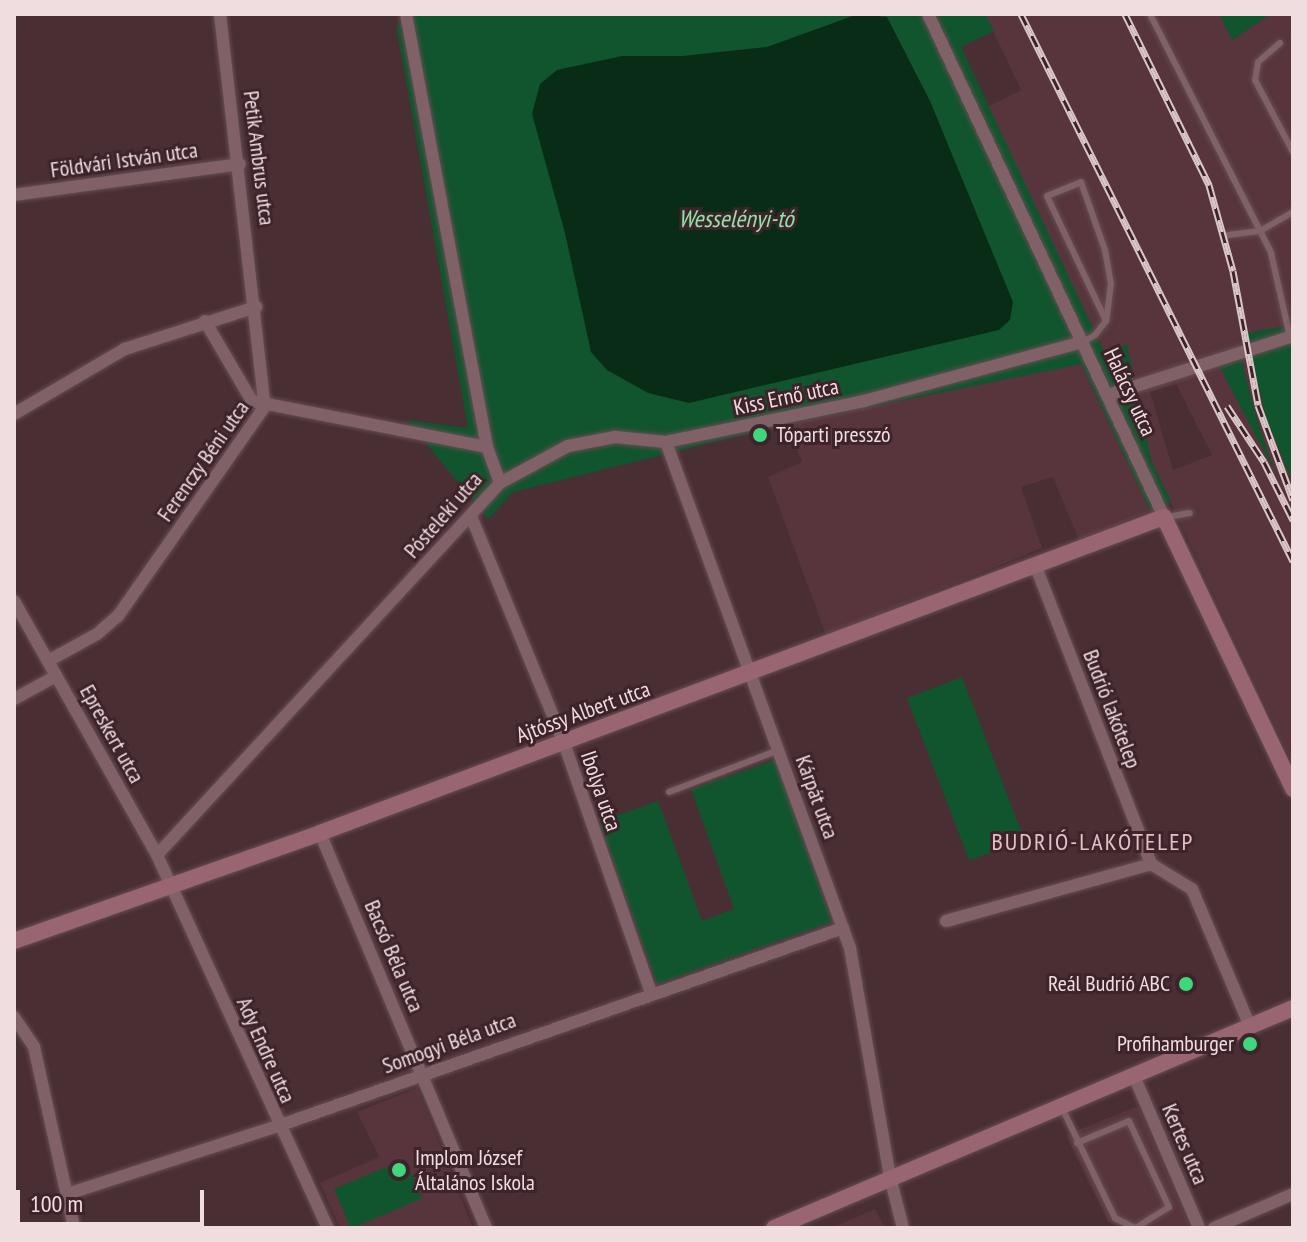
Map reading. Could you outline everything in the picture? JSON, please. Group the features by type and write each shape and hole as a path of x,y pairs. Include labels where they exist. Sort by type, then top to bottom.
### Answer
{"main road":[{"name":"Ajtóssy Albert utca","path":"14,941 320,833 1164,517"},
{"name":"Halácsy utca","path":"1164,517 1293,789"},
{"path":"14,950 41,933"},
{"path":"774,1228 1293,1008"}],"street":[{"name":"Petik Ambrus utca","path":"220,14 240,164 265,406"},
{"name":"Pósteleki utca","path":"157,855 500,483 487,447 406,14"},
{"name":"Halácsy utca","path":"928,14 1164,517"},
{"name":"Földvári István utca","path":"14,195 240,164"},
{"path":"14,414 125,349 256,307"},
{"path":"205,321 252,401 265,406"},
{"path":"1108,395 1291,337"},
{"name":"Kiss Ernő utca","path":"500,483 568,446 615,437 666,442 864,401 1083,342"},
{"name":"Ferenczy Béni utca","path":"48,661 97,634 118,616 265,406 487,447"},
{"name":"Kárpát utca","path":"666,442 850,948 890,1177 903,1228"},
{"name":"Ibolya utca","path":"471,516 564,743 651,993"},
{"name":"Budrió lakótelep","path":"1036,567 1151,864"},
{"name":"Epreskert utca","path":"14,601 157,855 171,887"},
{"path":"14,699 56,676"},
{"name":"Bacsó Béla utca","path":"320,833 486,1228"},
{"path":"946,921 1151,864 1192,889 1250,1026"},
{"name":"Ady Endre utca","path":"171,887 278,1126 328,1228"},
{"name":"Somogyi Béla utca","path":"67,1194 278,1126 843,928"},
{"path":"14,1008 28,1038"},
{"path":"14,1017 34,1047 74,1228"},
{"name":"Kertes utca","path":"1134,1076 1199,1228"},
{"path":"1214,1228 1293,1194"}],"lane":[{"path":"1150,14 1260,231 1279,279 1291,337"},
{"path":"1280,43 1258,62 1255,80 1293,152"},
{"path":"1083,342 1106,321 1111,283 1102,239 1081,182 1047,196 1106,321"},
{"path":"1228,235 1260,231 1293,212"},
{"path":"1164,517 1190,513"},
{"path":"669,792 779,750"},
{"path":"1061,1106 1077,1143 1115,1218 1135,1228 1169,1207 1129,1121 1077,1143"}],"shaded area":[{"path":"417,14 985,14 994,31 961,47 1105,354 1127,344 1151,460 1171,502 1150,511 1081,364 787,424 513,492 488,519 407,420 468,428 396,26"},
{"path":"985,14 1219,14 1232,40 1270,14 1293,14 1293,325 1247,333 1266,418 1293,483 1293,763 1151,460 1127,345 1106,355 987,107 1021,90","holes":["1241,360 1258,423 1271,464 1220,367","1176,384 1212,455 1173,470 1150,392"]},
{"path":"1219,14 1270,14 1232,40"},
{"path":"1293,325 1293,483 1266,418 1246,333"},
{"path":"1241,359 1258,423 1275,472 1219,366"},
{"path":"1081,364 1150,511 1079,540 1053,477 1021,487 1042,548 826,635 768,477 802,462 787,424"},
{"path":"962,677 1024,839 969,861 907,698"},
{"path":"775,760 832,922 657,984 599,822 658,801 702,921 734,909 691,789"},
{"name":"Implom József Általános Iskola","path":"417,1088 473,1228 340,1228 320,1183 379,1157 357,1112"},
{"path":"1138,1106 1190,1228 1124,1228 1108,1222 1066,1135"},
{"path":"405,1159 422,1199 351,1228 334,1189"},
{"path":"875,1209 885,1228 831,1228"}],"water":[{"name":"Wesselényi-tó","path":"858,14 887,17 930,101 1013,302 1010,320 999,330 689,403 648,393 607,370 591,352 565,233 532,114 540,84 557,70 622,56 682,56 767,47"}],"railway":[{"path":"1021,14 1293,561"},
{"path":"1125,14 1209,185 1233,271 1258,405 1293,500"},
{"path":"1227,406 1264,462 1293,520"}],"place":[{"name":"Tóparti presszó","path":"760,435"},
{"name":"Reál Budrió ABC","path":"1186,984"},
{"name":"Profihamburger","path":"1250,1044"},
{"name":"Implom József Általános Iskola","path":"399,1170"}],"district":[{"name":"BUDRIÓ-LAKÓTELEP","path":"1093,842"}]}
